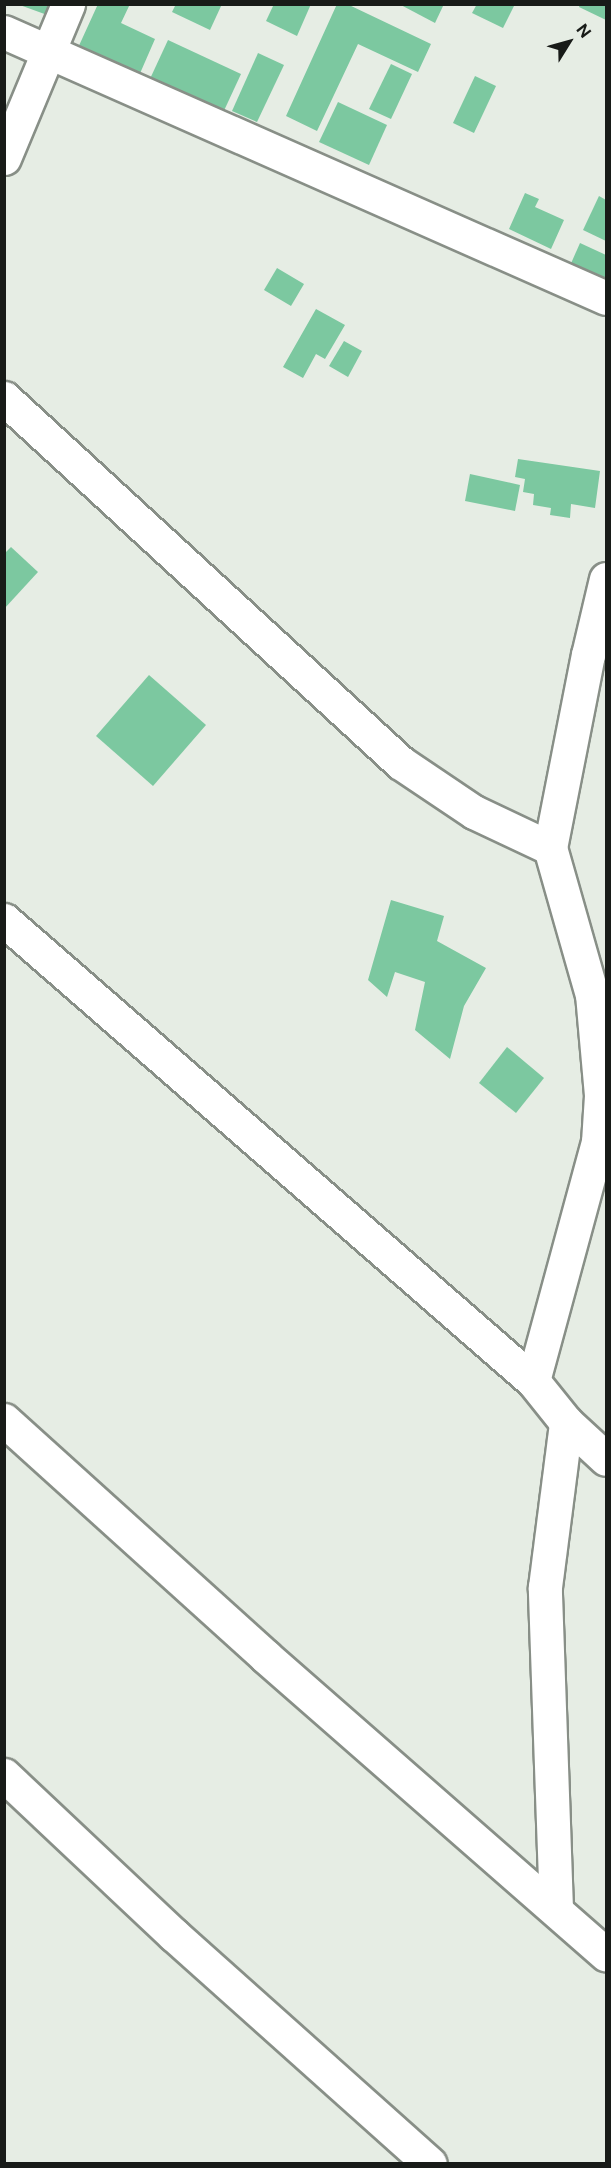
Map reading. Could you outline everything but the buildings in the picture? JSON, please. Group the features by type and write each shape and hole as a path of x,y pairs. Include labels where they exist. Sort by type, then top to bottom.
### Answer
{"street":[{"path":"4,158 68,4"},
{"path":"4,32 49,54 606,298"},
{"path":"4,398 401,763 474,812 550,849"},
{"path":"532,1381 598,1142 601,1095 599,1001 550,849 588,655 606,579"},
{"path":"4,920 532,1381 566,1422 606,1459"},
{"path":"4,1420 265,1656 606,1954"},
{"path":"556,1909 545,1587 566,1422"},
{"path":"4,1775 174,1935 430,2163"}]}
